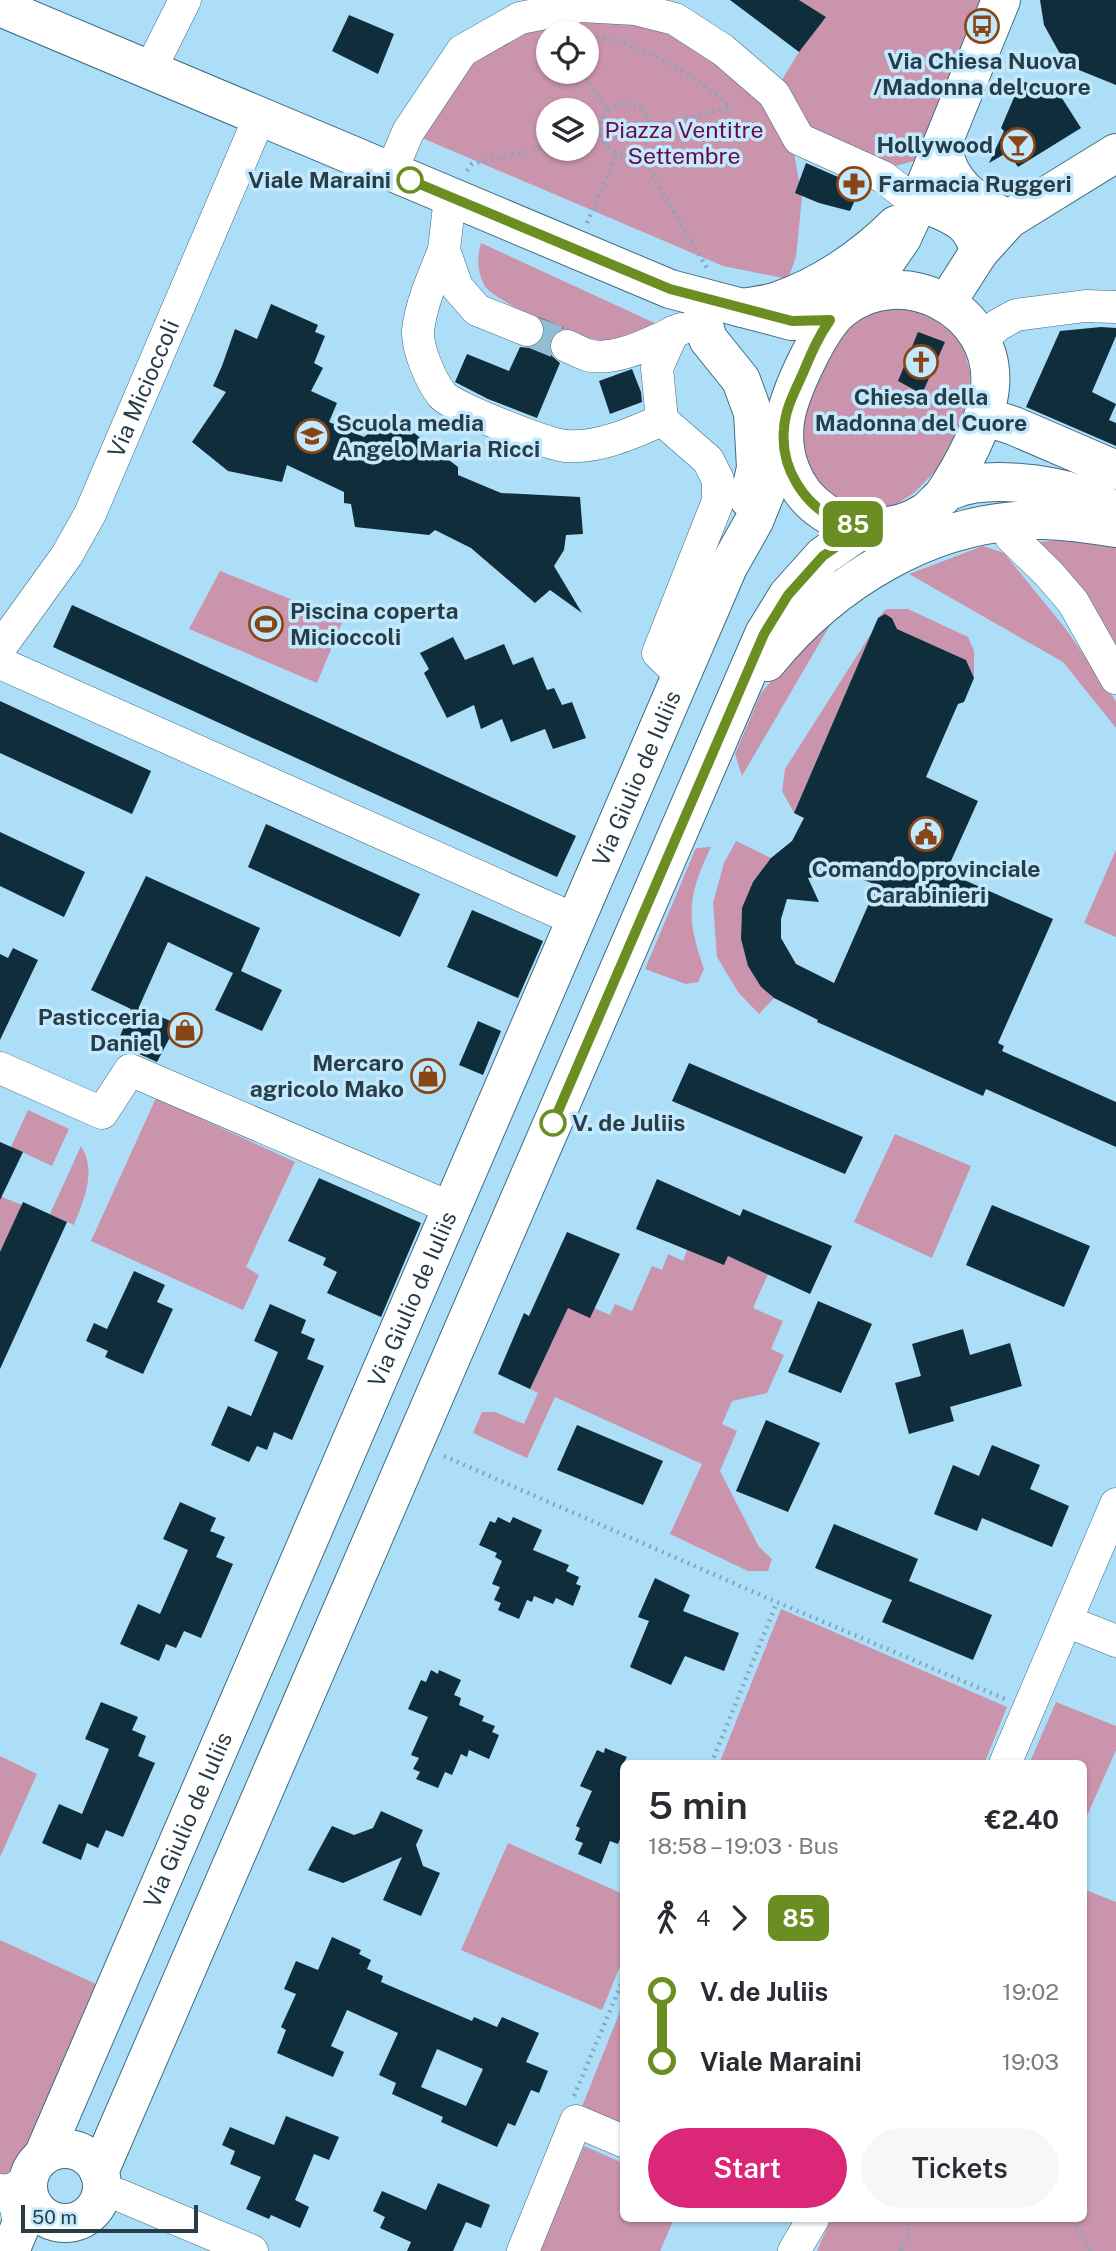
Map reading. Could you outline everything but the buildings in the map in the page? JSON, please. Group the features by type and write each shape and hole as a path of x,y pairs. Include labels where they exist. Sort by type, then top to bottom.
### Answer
{"main road":[{"path":"786,428 817,339 895,249 919,201 1001,0"},
{"path":"0,7 575,249 735,339 762,366 786,428 792,476 806,497 823,512 840,521 865,527 897,525 923,513 951,490 978,484 1024,483 1082,495 1116,511"},
{"path":"941,147 952,175 958,182 992,211 1009,219"},
{"path":"947,302 979,252 1009,219 1116,153"},
{"path":"919,201 956,217 968,226 979,252"},
{"path":"687,310 742,308 774,302 844,268 878,242 919,201"},
{"path":"742,308 792,321 843,309 876,291 893,289 917,290 947,302 963,315 981,340 989,364 990,387 983,416 956,477 942,498"},
{"path":"687,310 741,380 753,413 756,468 728,568"},
{"path":"983,416 1014,426 1116,470"},
{"name":"Via Giulio de Iuliis","path":"20,2199 681,675 728,568 754,521 786,428"},
{"path":"734,706 782,643 814,612 849,583 908,549 956,532 1006,523 1037,520 1116,528"},
{"path":"88,2210 95,2163 80,2152 61,2149 20,2199 48,2220 60,2223 72,2223 88,2210 764,634 788,595 823,556 865,527"}],"street":[{"path":"150,70 185,0"},
{"path":"391,172 408,132 461,51 520,18 581,6 635,9 675,19 723,50 774,93 799,139 883,177 919,201"},
{"name":"Via Micioccoli","path":"0,648 67,555 90,514 260,116"},
{"path":"450,197 444,250 429,288 418,332 423,360 443,397 527,435 565,446 592,444 629,435 662,420"},
{"path":"444,250 457,287 477,310 527,330"},
{"path":"981,340 1016,314 1085,306 1116,307"},
{"path":"567,346 589,356 620,354 646,346 687,310"},
{"path":"681,675 658,653 718,501 718,480 708,460 662,420 657,368 687,310"},
{"path":"1011,537 1073,602 1116,678"},
{"path":"0,663 576,920"},
{"path":"0,1068 102,1113 130,1070 451,1208"},
{"path":"1007,1760 1116,1504"},
{"path":"1066,1621 1116,1641"},
{"path":"523,2251 576,2121 620,2140"},
{"path":"88,2210 119,2195 252,2251"},
{"path":"794,2251 810,2222"}],"path":[{"path":"599,36 643,50 676,66 704,84 730,107 650,126"},
{"path":"590,84 608,110"},
{"path":"624,104 638,107 648,118 650,126 647,144 628,155 609,149 601,135 600,125 608,110 624,104"},
{"path":"450,197 472,164 536,150"},
{"path":"638,151 710,272 687,310"},
{"path":"575,249 617,153"},
{"path":"444,1456 1028,1709"},
{"path":"713,1760 777,1602"},
{"path":"576,2121 569,2113 570,2106 620,1987"},
{"path":"901,2251 907,2238 909,2222"},
{"path":"1075,2222 1090,2251"}],"green space":[{"name":"Piazza Ventitre Settembre","path":"799,0 988,0 925,158 888,168 792,143 802,197 796,257 788,279 723,266 408,132 429,97 520,18 635,9 774,93 799,52 826,17"},
{"path":"481,243 659,325 609,342 582,335 522,311 484,285 478,264"},
{"path":"894,302 939,316 962,342 970,372 969,412 944,462 915,492 891,508 866,512 839,505 817,486 800,451 802,418 841,330"},
{"path":"1080,539 1116,546 1116,646 1037,542"},
{"path":"983,546 1004,553 1065,628 1116,701 1116,728 1063,662 909,574"},
{"name":"Piscina coperta Micioccoli","path":"220,571 343,620 317,683 189,629"},
{"path":"886,609 908,609 968,637 974,651 974,678 966,660 897,629 892,617 885,615 878,618"},
{"path":"833,620 742,776 735,754 761,693 791,658"},
{"path":"872,632 794,813 782,791 785,769"},
{"path":"736,841 771,858 742,908 741,939 748,966 761,987 774,998 759,1014 738,992 717,957 713,903 724,863"},
{"path":"711,847 697,880 692,907 694,935 704,969 698,982 686,984 645,969 696,848"},
{"path":"1116,850 1116,937 1084,923"},
{"path":"156,1098 295,1162 246,1267 259,1275 243,1310 91,1241"},
{"path":"28,1110 69,1129 52,1166 11,1147"},
{"path":"895,1134 971,1166 932,1258 854,1222"},
{"path":"81,1146 86,1156 88,1176 85,1195 74,1225 50,1214"},
{"path":"0,1196 22,1205 0,1252"},
{"path":"688,1248 728,1256 768,1274 753,1308 783,1321 771,1349 784,1355 767,1393 732,1401 722,1424 737,1431 720,1471 759,1547 772,1559 768,1571 748,1571 670,1534 702,1464 555,1397 527,1458 473,1433 482,1412 495,1412 524,1424 538,1393 530,1389 568,1308 594,1308 610,1315 615,1304 632,1311 652,1266 662,1270 668,1254 683,1261"},
{"path":"781,1609 1007,1707 986,1760 721,1760"},
{"path":"1056,1702 1116,1726 1116,1750 1087,1816 1087,1760 1031,1760"},
{"path":"0,1756 37,1774 0,1857"},
{"path":"508,1843 620,1893 620,1966 602,2010 461,1950"},
{"path":"1087,1891 1116,1902 1116,2251 817,2251 830,2222 1087,2222"},
{"path":"0,1940 96,1984 19,2171 0,2182"},
{"path":"620,2012 620,2131 579,2114"},
{"path":"584,2146 620,2162 620,2222 673,2222 660,2251 540,2251"}],"tunnel":[{"path":"527,330 567,346"}],"bus line":[{"name":"85","path":"410,180 670,289 792,321 830,320 817,339 788,410 783,429 784,447 792,476 806,497 823,512 840,521 865,527 823,556 788,595 764,634 553,1123"}],"place":[{"name":"Via Chiesa Nuova /Madonna del cuore","path":"982,26"},
{"name":"Hollywood","path":"1018,145"},
{"name":"Viale Maraini","path":"410,180"},
{"name":"Farmacia Ruggeri","path":"854,184"},
{"name":"Chiesa della Madonna del Cuore","path":"921,362"},
{"name":"Scuola media Angelo Maria Ricci","path":"312,436"},
{"name":"Piscina coperta Micioccoli","path":"266,624"},
{"name":"Comando provinciale Carabinieri","path":"926,834"},
{"name":"Pasticceria Daniel","path":"185,1030"},
{"name":"Mercaro agricolo Mako","path":"428,1076"},
{"name":"V. de Juliis","path":"553,1123"}]}
